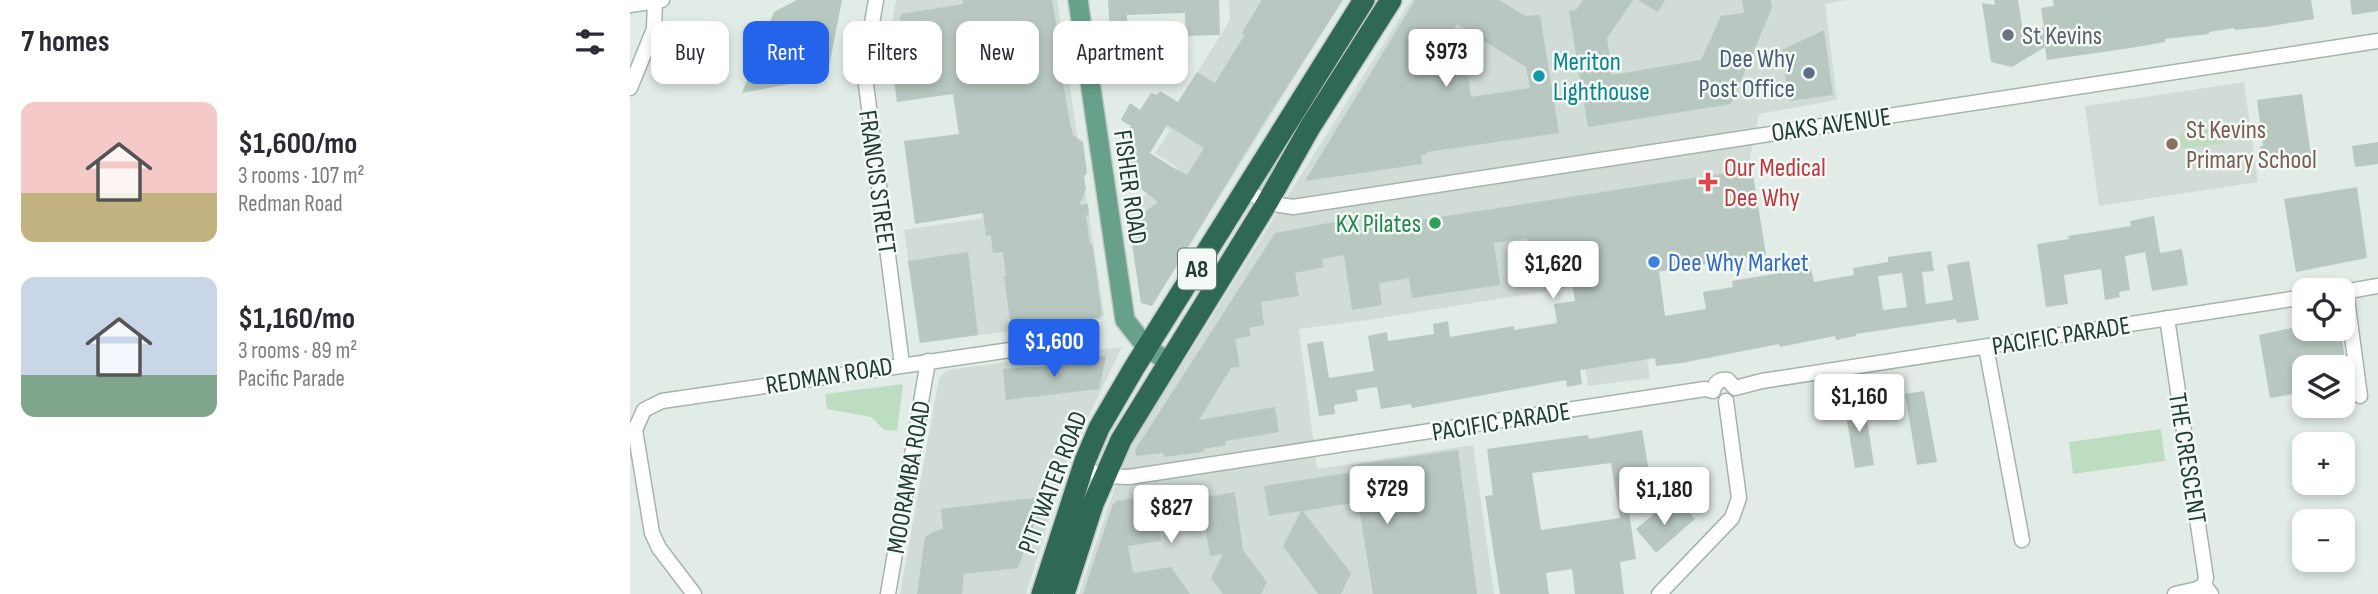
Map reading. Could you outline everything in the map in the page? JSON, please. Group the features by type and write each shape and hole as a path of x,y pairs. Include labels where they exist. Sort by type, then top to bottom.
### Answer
{"highway":[{"name":"PITTWATER ROAD","path":"1042,594 1082,468 1099,428 1364,0"},
{"name":"PITTWATER ROAD","path":"1064,594 1104,477 1121,440 1310,127 1391,0"}],"main road":[{"name":"FISHER ROAD","path":"1078,0 1125,320 1147,348 1169,362"}],"street":[{"name":"FRANCIS STREET","path":"876,0 864,69 902,364"},
{"path":"630,5 658,1 654,29 630,88"},
{"name":"OAKS AVENUE","path":"1246,190 1266,203 1293,207 2378,40"},
{"path":"2355,289 2378,286"},
{"name":"PACIFIC PARADE","path":"1735,388 1762,381 2292,300"},
{"name":"THE CRESCENT","path":"2167,318 2208,590"},
{"path":"2352,341 2360,396"},
{"path":"1986,346 2022,540"},
{"name":"REDMAN ROAD","path":"694,594 659,548 652,533 635,430 644,410 662,401 1017,349"},
{"name":"MOORAMBA ROAD","path":"888,594 928,361"},
{"path":"1721,380 1731,382 1735,388 1732,398 1726,401 1716,397 1713,391 1721,380"},
{"name":"PACIFIC PARADE","path":"1082,468 1104,477 1142,475 1705,390 1713,391"},
{"path":"1659,594 1732,518 1739,498 1726,401"},
{"path":"2175,594 2197,589 2208,590"}],"shaded area":[{"path":"896,0 1057,0 1060,21 1053,21 1053,84 1070,84 1104,315 1101,319 920,343 904,230 983,218 974,156 982,126 958,130 955,106 965,84 1039,84 1039,21 956,21 956,67 942,69 942,21 892,21"},
{"path":"1229,0 1315,0 1335,12 1152,306 1141,303 1127,210 1178,168 1155,153 1170,130 1164,126 1230,20"},
{"path":"1411,0 1846,0 1825,4 1837,100 1759,114 1750,157 1766,255 1634,276 1650,378 1588,386 1573,287 1299,329 1317,469 1473,445 1494,594 1079,594 1127,452"},
{"name":"St Kevins Primary School","path":"2244,82 2258,182 2099,206 2085,106"},
{"path":"1122,347 1068,458 1026,594 900,594 939,378 947,370"}],"green space":[{"path":"2222,127 2224,143 2182,149 2180,134"},
{"path":"903,384 897,431 884,430 871,417 827,409 825,394"},
{"path":"2161,429 2165,461 2073,474 2069,442"}],"building":[{"path":"797,0 842,0 829,67 829,21 770,21 774,12"},
{"path":"963,0 1052,0 1056,21 1053,21 1053,84 1063,84 1073,135 1083,142 1086,189 1079,205 1088,204 1089,215 1086,215 1102,314 1099,318 1011,328 1003,252 993,253 991,235 986,236 983,213 915,224 904,141 959,134 953,94 897,102 894,84 942,84 942,21 900,21 901,14 963,4"},
{"path":"1108,0 1219,0 1220,35 1188,36 1185,13 1127,15 1127,21 1109,21"},
{"path":"1262,0 1343,0 1263,124 1152,306 1141,303 1129,224 1158,202 1129,180 1133,174 1127,170 1124,147 1129,139 1124,136 1131,126 1121,120 1130,103 1140,110 1151,93 1157,95 1160,91 1178,102 1197,72 1215,83 1245,34 1241,34","holes":["1167,125 1204,148 1187,175 1150,153"]},
{"path":"1415,0 1499,0 1525,16 1540,15 1559,133 1427,152 1421,155 1422,164 1305,181","holes":["1457,24 1526,67 1530,88 1471,97 1466,62 1452,64 1451,58 1433,61"]},
{"path":"1583,0 1633,0 1607,38 1612,75 1701,60 1721,16 1744,13 1742,0 1771,0 1772,8 1731,104 1588,127 1569,11 1576,10"},
{"name":"Meriton Lighthouse","path":"1638,0 1665,0 1658,12"},
{"path":"1994,0 2018,0 2023,31 2044,28 2041,8 2054,6 2053,0 2311,0 2314,19 2265,27 2234,28 2165,39 2165,42 2131,48 2047,60 2045,47 2012,67 1991,62 1982,3 1995,5"},
{"path":"2350,0 2378,0 2378,11 2352,15"},
{"path":"1824,30 1833,95 1789,101 1782,50"},
{"path":"746,84 790,84 742,93"},
{"path":"2302,94 2312,161 2263,168 2257,100"},
{"path":"2378,142 2378,164 2355,167 2352,146"},
{"path":"1752,169 1766,255 1659,271 1665,316 1706,309 1703,292 1733,287 1732,281 1811,268 1814,282 1854,275 1853,268 1888,262 1888,257 1931,251 1934,271 1922,272 1926,304 1953,300 1947,265 1969,261 1979,320 1957,323 1956,319 1856,334 1836,340 1835,336 1780,347 1779,344 1682,363 1656,366 1655,358 1580,370 1582,384 1567,387 1566,380 1412,408 1411,404 1381,409 1377,387 1356,390 1358,401 1334,405 1335,414 1319,416 1307,344 1323,341 1329,378 1374,371 1368,336 1387,332 1388,341 1434,334 1433,324 1448,321 1450,337 1514,326 1514,330 1557,323 1554,304 1575,301 1571,274 1564,275 1562,258 1531,263 1527,238 1494,243 1500,285 1412,298 1409,278 1379,283 1382,305 1352,310 1344,255 1322,259 1324,267 1295,273 1299,296 1261,302 1264,325 1249,328 1251,336 1235,339 1240,367 1231,368 1199,420 1275,407 1279,432 1225,441 1226,445 1203,449 1204,452 1164,457 1163,453 1136,456 1135,450 1275,233 1334,222 1336,233","holes":["1902,273 1907,307 1883,310 1878,276"]},
{"path":"2357,187 2367,258 2296,272 2284,199"},
{"path":"2154,216 2160,253 2182,249 2188,285 2152,291 2145,252 2125,256 2130,290 2119,292 2120,297 2105,300 2101,269 2064,275 2068,304 2046,307 2037,244 2131,226 2130,221"},
{"path":"968,252 978,335 920,343 908,261"},
{"path":"2292,328 2292,341 2343,341 2344,355 2292,355 2292,394 2270,398 2259,335"},
{"path":"1106,356 1099,389 1006,400 1003,369 1067,365 1071,360"},
{"path":"1924,391 1937,462 1917,465 1905,394"},
{"path":"1864,400 1874,465 1855,468 1844,403"},
{"path":"1642,430 1653,495 1627,499 1636,559 1620,562 1624,594 1575,594 1572,569 1546,573 1549,594 1500,594 1485,496 1493,495 1487,449 1588,435 1589,439","holes":["1611,463 1620,518 1541,530 1532,473"]},
{"path":"1458,450 1477,594 1373,594 1358,502 1303,511 1351,573 1341,594 1318,594 1283,546 1301,511 1269,516 1264,486 1353,472 1352,465"},
{"path":"1199,488 1201,498 1235,492 1243,550 1267,582 1261,594 1223,594 1211,578 1223,554 1210,556 1203,513 1169,518 1171,530 1160,531 1161,541 1128,546 1133,573 1171,567 1190,594 1083,594 1113,504 1117,501"},
{"path":"1042,497 1044,518 1036,519 1018,568 964,574 962,594 917,594 925,537 943,529 941,509"},
{"path":"1684,507 1695,519 1656,553 1636,529 1661,508 1666,514 1673,508 1677,513"}],"place":[{"name":"St Kevins","path":"2008,35"},
{"name":"Dee Why Post Office","path":"1809,73"},
{"name":"Meriton Lighthouse","path":"1539,76"},
{"name":"St Kevins Primary School","path":"2172,144"},
{"name":"Our Medical Dee Why","path":"1708,182"},
{"name":"KX Pilates","path":"1435,223"},
{"name":"Dee Why Market","path":"1654,262"}]}
